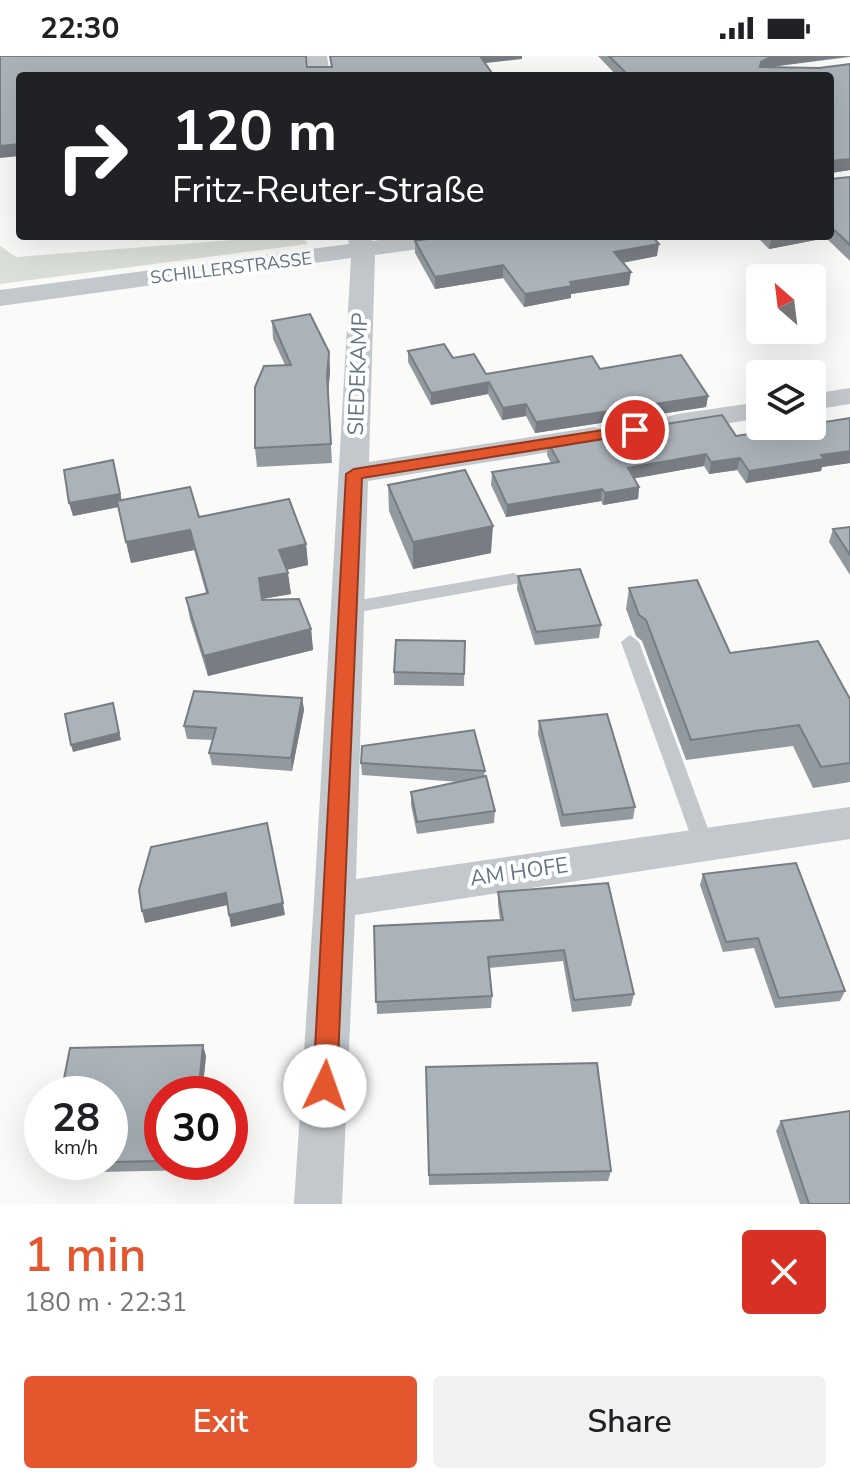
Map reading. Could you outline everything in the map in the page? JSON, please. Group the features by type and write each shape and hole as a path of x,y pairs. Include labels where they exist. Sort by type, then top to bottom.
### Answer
{"street":[{"name":"SCHILLERSTRASSE","path":"0,298 366,245 420,240"},
{"name":"SIEDEKAMP","path":"318,1204 366,245"},
{"path":"826,400 850,396"},
{"path":"651,427 746,412"},
{"path":"354,474 619,432"},
{"name":"AM HOFE","path":"335,900 850,823"}],"lane":[{"path":"348,608 514,579"},
{"path":"630,642 704,845"}],"shaded area":[{"path":"234,240 304,240 308,244 0,284 0,246 16,257"}],"building":[{"path":"0,56 306,56 307,67 332,67 330,56 480,56 491,72 16,72 16,144 0,146"},
{"path":"609,56 772,56 761,62 760,67 819,68 850,64 850,159 834,161 834,72 625,72"},
{"path":"850,177 850,245 834,230 834,179"},
{"path":"656,240 659,244 614,252 631,272 570,282 572,286 525,294 503,265 435,277 415,241"},
{"path":"310,314 329,352 327,376 331,444 255,448 255,387 264,366 291,365 272,321"},
{"path":"444,344 453,358 474,354 486,374 592,356 600,369 681,355 708,396 536,422 526,404 503,408 489,382 431,393 408,351"},
{"path":"722,415 736,436 746,434 746,440 826,440 826,422 850,418 850,451 821,455 824,459 749,471 740,458 711,462 706,454 628,468 639,487 605,493 602,489 507,505 492,472 559,462 548,443"},
{"path":"113,460 120,494 69,503 64,470"},
{"path":"465,470 493,526 413,542 388,485"},
{"path":"190,487 199,517 289,499 306,544 279,550 288,573 259,578 262,600 299,599 311,629 204,656 186,598 208,593 190,530 126,542 117,501"},
{"path":"850,527 850,555 833,529"},
{"path":"580,569 601,625 536,632 518,576"},
{"path":"697,580 730,653 818,641 850,699 850,763 821,767 799,725 691,740 646,620 639,615 629,588"},
{"path":"396,640 465,641 464,674 394,672"},
{"path":"194,691 302,698 291,758 209,753 216,728 184,726"},
{"path":"113,703 119,733 71,745 65,714"},
{"path":"607,714 635,807 563,815 539,721"},
{"path":"474,730 485,771 361,763 362,746"},
{"path":"486,776 495,811 417,822 411,792"},
{"path":"267,823 283,903 229,915 226,893 142,911 139,890 151,847"},
{"path":"796,863 845,991 779,998 758,938 726,942 703,874"},
{"path":"608,883 634,994 574,1000 564,950 488,957 492,996 376,1002 374,926 503,920 498,892"},
{"path":"203,1045 200,1076 144,1076 144,1161 128,1162 128,1076 65,1076 70,1048"},
{"path":"597,1063 611,1171 429,1175 426,1067"},
{"path":"850,1111 850,1204 809,1204 781,1121"}],"route":[{"path":"325,1086 354,474 635,430"}]}
